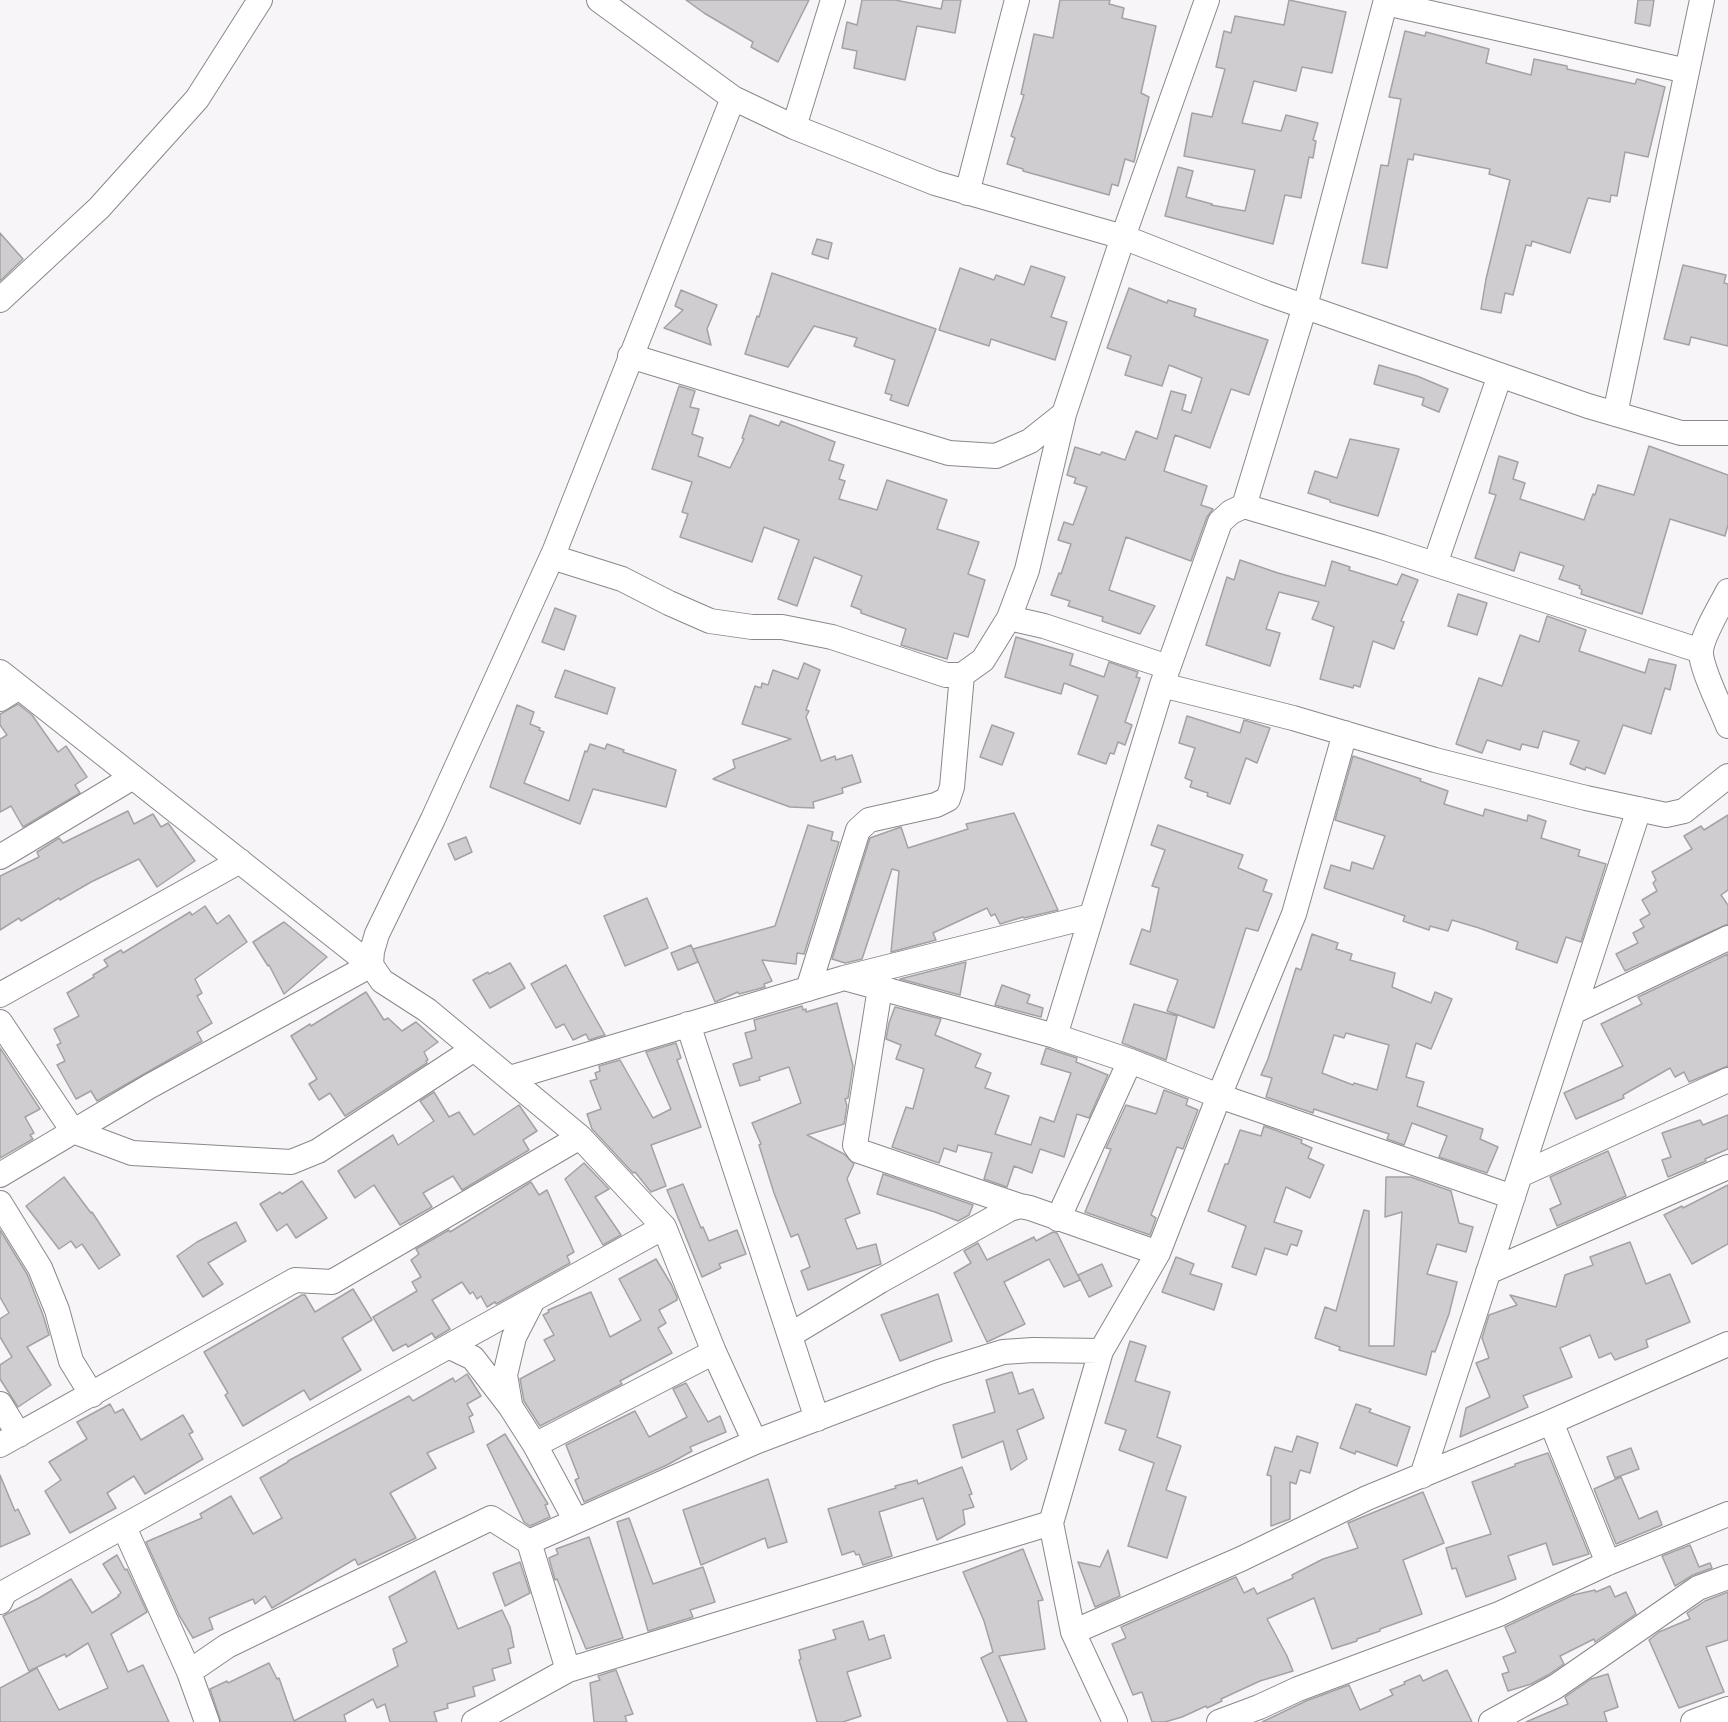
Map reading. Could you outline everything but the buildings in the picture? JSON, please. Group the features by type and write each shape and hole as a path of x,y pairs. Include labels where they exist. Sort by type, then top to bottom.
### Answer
{"street":[{"path":"0,300 99,208 197,99 260,0"},
{"path":"599,0 733,98 794,127 967,194 1123,237 1266,293 1615,414 1682,433 1728,433"},
{"path":"794,127 833,0"},
{"path":"967,194 1017,0"},
{"path":"552,557 622,579 710,621 752,627 782,627 832,637 946,675 962,675 983,660 1009,618 1027,570 1064,414 1123,237 1208,0"},
{"path":"1615,414 1702,0"},
{"path":"1244,506 1305,306 1386,1 1687,71"},
{"path":"371,965 377,934 433,819 552,557 733,98"},
{"path":"630,356 949,453 996,456 1030,441 1064,414"},
{"path":"1435,564 1500,375"},
{"path":"1055,1036 1165,676 1220,522 1232,512 1244,506 1435,564 1701,651"},
{"path":"1728,591 1708,631 1701,651 1728,726"},
{"path":"1009,618 1044,626 1165,676 1345,733 1435,760 1586,798 1666,815 1684,812 1728,776"},
{"path":"0,672 10,693 134,777 371,965 382,981 427,1010 580,1137 664,1227 714,1352 755,1442"},
{"path":"808,989 858,830 869,820 936,805 948,799 952,787 962,675"},
{"path":"1115,1722 1073,1632 1051,1523 1101,1351 1158,1253 1219,1096 1294,914 1345,733"},
{"path":"0,857 134,777"},
{"path":"1422,1476 1639,809"},
{"path":"0,995 240,861"},
{"path":"510,1078 844,978 1091,916"},
{"path":"1573,1012 1728,938"},
{"path":"0,1174 72,1131 371,965"},
{"path":"844,978 1055,1036 1130,1061 1219,1096 1516,1186 1728,1080"},
{"path":"880,988 855,1145 859,1151 1158,1253"},
{"path":"0,1022 72,1131 132,1153 291,1162 318,1151 474,1049"},
{"path":"688,1024 817,1419"},
{"path":"1058,1218 1130,1061"},
{"path":"0,1404 10,1440 295,1280 332,1282 580,1137"},
{"path":"1488,1272 1728,1167"},
{"path":"0,1203 40,1268 57,1310 71,1361 92,1395"},
{"path":"790,1335 880,1281 1010,1209 1020,1206"},
{"path":"0,1602 5,1592 664,1227"},
{"path":"510,1406 505,1375 514,1337 533,1300"},
{"path":"1073,1632 1241,1559 1367,1498 1551,1422 1728,1344"},
{"path":"450,1347 473,1358 510,1406 536,1444 576,1521"},
{"path":"529,1542 755,1442 939,1372 1003,1352 1101,1351"},
{"path":"536,1444 714,1352"},
{"path":"1551,1422 1608,1563"},
{"path":"1219,1722 1298,1689 1499,1614 1608,1563 1728,1515"},
{"path":"189,1672 227,1646 490,1518 529,1542 568,1670"},
{"path":"474,1722 568,1670 1051,1523"},
{"path":"124,1527 189,1672 207,1722"},
{"path":"1491,1722 1555,1687 1698,1588 1728,1577"},
{"path":"1693,1722 1728,1709"}]}
